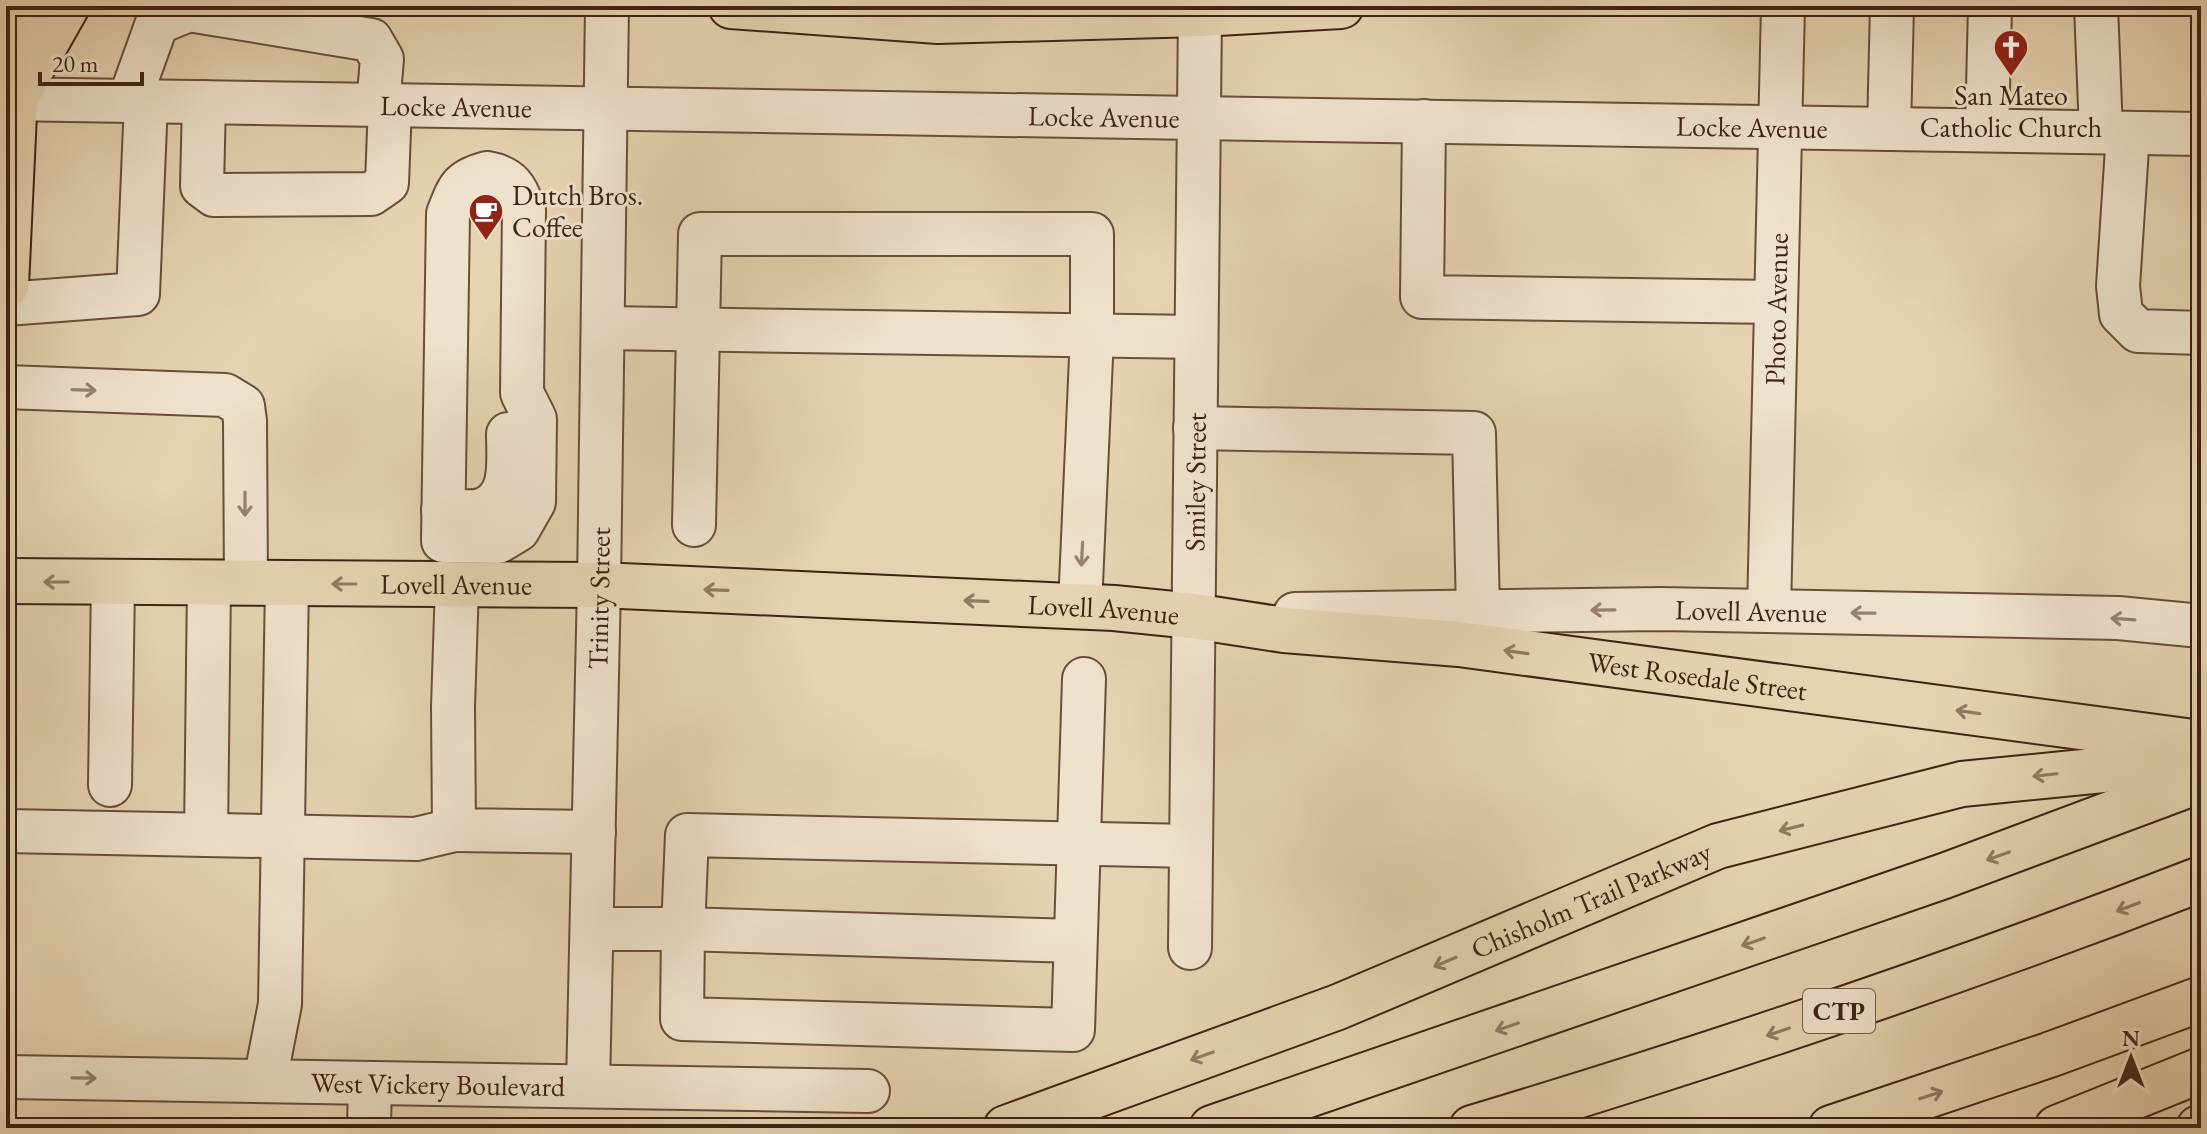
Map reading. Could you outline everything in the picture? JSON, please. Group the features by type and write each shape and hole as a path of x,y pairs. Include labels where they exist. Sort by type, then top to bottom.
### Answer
{"main road":[{"path":"6,286 10,100 19,6"},
{"path":"10,100 67,6"},
{"path":"731,6 938,21 1200,14 1341,6"},
{"name":"Lovell Avenue","path":"6,581 599,585 1080,606 1193,616"},
{"name":"West Rosedale Street","path":"1193,616 1284,630 1459,644 2197,756"},
{"path":"1212,1128 1929,882 2197,756"},
{"name":"Chisholm Trail Parkway","path":"1006,1128 1338,1007 1718,846 1962,784 2197,756"},
{"name":"CTP","path":"1472,1128 1762,1038 2048,938 2201,879"},
{"path":"1831,1128 2049,1055 2201,999"},
{"path":"2057,1128 2201,1070"}],"street":[{"name":"Trinity Street","path":"588,1086 604,328 607,6"},
{"name":"Photo Avenue","path":"1769,611 1783,6"},
{"path":"1889,129 1892,6"},
{"path":"1987,130 1990,6"},
{"path":"2096,6 2114,132 2121,314 2138,331 2201,333"},
{"path":"6,304 138,294 137,101 157,23 189,10 371,40 382,59 387,183 371,194 214,195 202,186 204,102"},
{"name":"Smiley Street","path":"1190,948 1200,14"},
{"name":"Locke Avenue","path":"10,100 2201,134"},
{"path":"487,173 488,107"},
{"path":"1424,121 1422,297 1776,302"},
{"path":"443,525 496,503 507,483 508,421 522,393 524,210 517,189 503,176 487,173 468,178 455,195 448,214 443,525 450,584 454,830"},
{"path":"694,525 700,234 1092,234 1092,335 1080,606"},
{"path":"604,328 1196,337"},
{"path":"6,387 225,395 243,406 247,583 284,837 280,1004 265,1081"},
{"path":"1195,428 1474,433 1478,612"},
{"path":"110,785 113,582"},
{"path":"206,835 247,583"},
{"name":"Lovell Avenue","path":"1193,616 1661,609 2118,618 2201,626"},
{"path":"1084,679 1080,843 1073,1030 682,1019 687,835 1080,843 1191,846"},
{"path":"6,831 416,839 454,830 594,832"},
{"path":"592,929 1075,941"},
{"name":"West Vickery Boulevard","path":"6,1077 868,1091"},
{"path":"369,1128 370,1083"}],"place":[{"name":"San Mateo Catholic Church","path":"2011,78"},
{"name":"Dutch Bros. Coffee","path":"486,242"}]}
